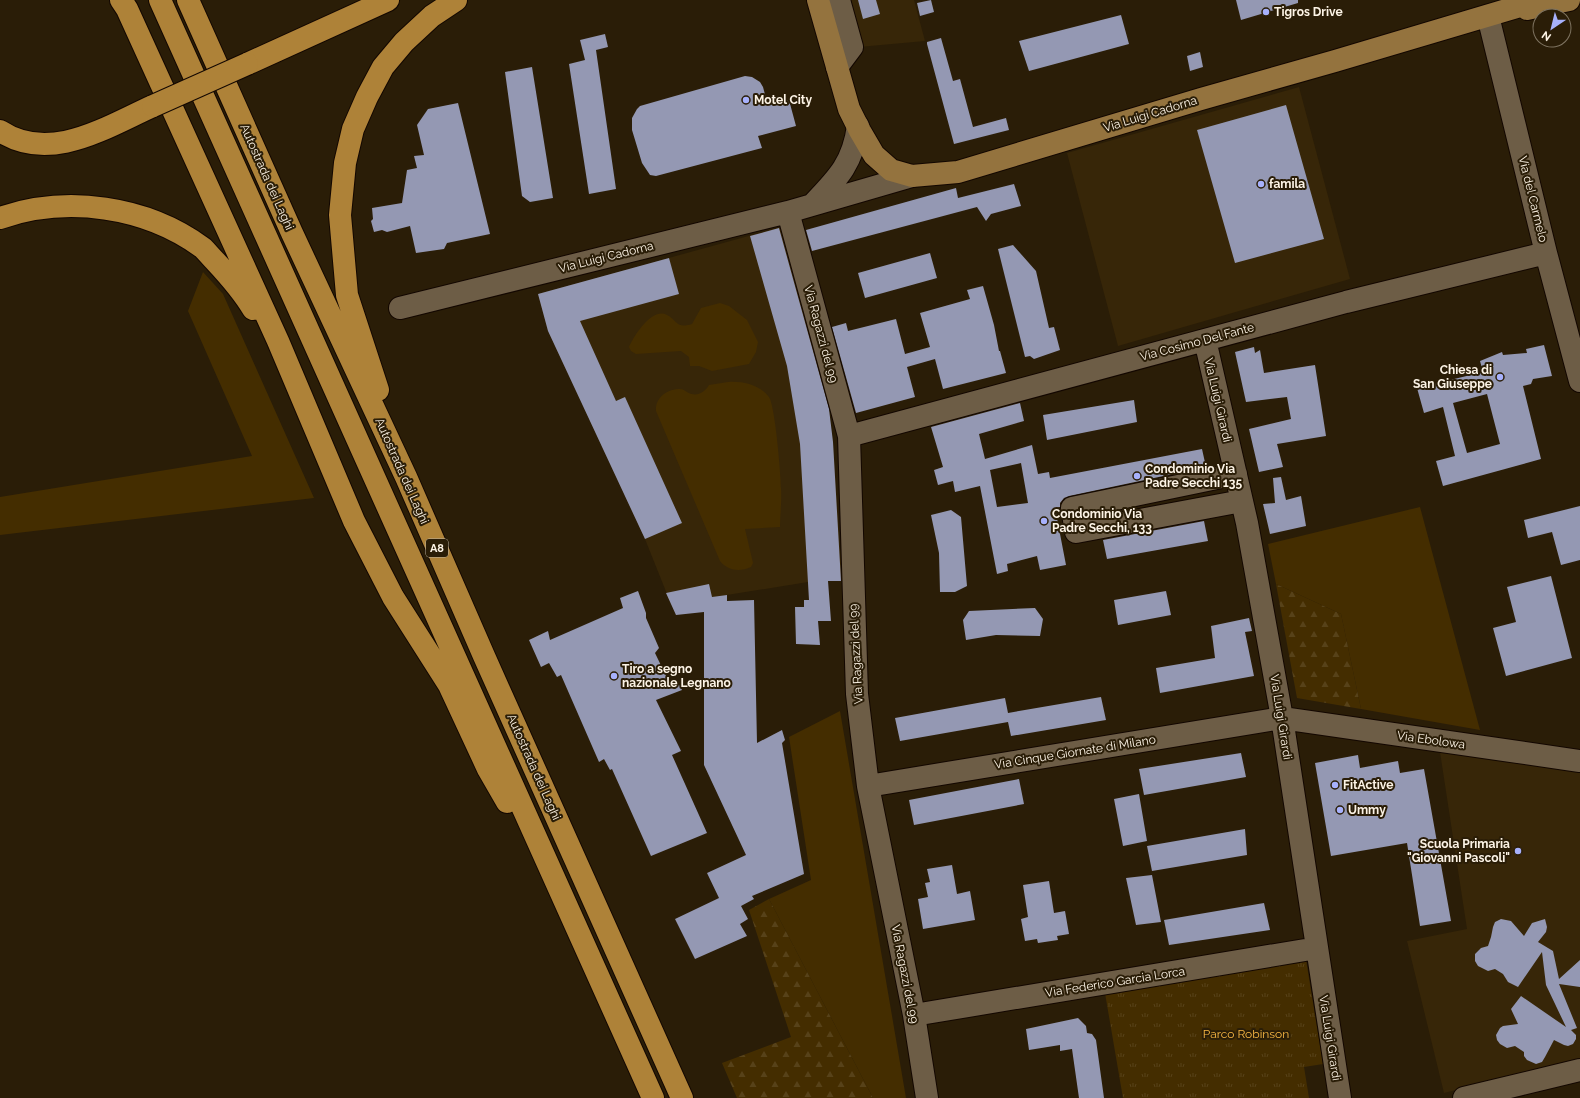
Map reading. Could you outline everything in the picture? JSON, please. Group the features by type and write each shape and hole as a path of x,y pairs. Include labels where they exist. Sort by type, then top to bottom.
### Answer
{"highway":[{"path":"121,0 127,9 278,341 354,521 393,597 449,685 488,769 575,922"},
{"name":"Autostrada dei Laghi","path":"160,0 654,1098"},
{"name":"Autostrada dei Laghi","path":"188,0 292,233 406,477 484,656 682,1098"},
{"path":"0,131 27,143 49,145 79,139 388,0"},
{"path":"406,477 347,295 340,215 345,163 353,129 367,97 383,67 409,37 432,16 456,0"},
{"path":"0,218 30,209 65,206 100,208 140,216 169,228 204,249 227,274 253,307 302,413 319,440"}],"main road":[{"path":"818,0 849,109 858,126 874,155 891,170 912,176"},
{"name":"Via Luigi Cadorna","path":"912,176 958,172 1194,101 1487,8 1540,0"},
{"name":"Via Luigi Cadorna","path":"1487,8 1547,6 1569,0"}],"street":[{"path":"837,67 852,47 839,0"},
{"name":"Via del Carmelo","path":"1487,8 1546,253 1580,381"},
{"path":"811,206 834,182 847,164 855,143 858,126"},
{"name":"Via Luigi Cadorna","path":"400,308 788,212 912,176"},
{"name":"Via Ragazzi del 99","path":"788,212 849,436 857,694 868,786 914,1015 927,1098"},
{"name":"Via Cosimo Del Fante","path":"849,436 1346,302 1546,253"},
{"name":"Via Luigi Girardi","path":"1205,340 1242,501 1282,718 1340,1098"},
{"path":"1236,474 1072,508 1076,532 1242,501"},
{"name":"Via Cinque Giornate di Milano","path":"868,786 1282,718"},
{"name":"Via Ebolowa","path":"1282,718 1580,761"},
{"name":"Via Federico Garcia Lorca","path":"914,1015 1317,948"},
{"path":"1464,1098 1580,1070"}],"shaded area":[{"path":"845,0 914,0 925,41 859,47"},
{"path":"1299,87 1350,279 1118,346 1067,153"},
{"path":"785,226 821,357 833,442 842,580 808,582 671,604 645,539 548,331 538,294"},
{"name":"Scuola Primaria \"Giovanni Pascoli\"","path":"1440,752 1580,772 1580,1059 1444,1093 1407,941 1467,929"}],"green space":[{"path":"203,272 223,294 314,498 0,535 0,497 252,456 188,311"},
{"path":"720,303 729,306 747,320 758,342 756,352 749,364 712,371 699,366 690,366 689,357 681,351 636,354 631,351 629,347 639,330 655,315 667,315 680,325 687,325 692,324 701,308"},
{"path":"739,382 751,385 761,389 769,397 775,426 781,480 780,527 745,529 753,563 751,567 743,570 730,569 720,561 656,411 656,406 660,398 671,390 681,389 688,393 698,394 703,392 709,385"},
{"path":"1420,507 1480,730 1361,709 1341,614 1276,584 1268,544"},
{"path":"1276,584 1341,614 1361,709 1297,698"},
{"path":"840,711 906,1098 873,1098 769,899 811,880 789,737"},
{"path":"769,899 873,1098 737,1098 722,1063 791,1037 749,910"},
{"name":"Parco Robinson","path":"1306,960 1323,1064 1304,1067 1309,1098 1123,1098 1105,993"}],"building":[{"path":"858,0 876,0 880,14 863,19"},
{"path":"931,0 934,12 920,16 917,3"},
{"path":"1236,0 1298,0 1298,3 1241,20"},
{"path":"1121,15 1129,44 1029,71 1019,41"},
{"path":"605,34 608,47 596,50 616,189 589,194 569,64 585,60 580,40"},
{"path":"941,38 953,81 960,79 973,127 1006,118 1009,130 954,144 927,44 927,42"},
{"path":"1200,52 1203,67 1190,71 1187,56"},
{"path":"532,67 553,198 530,202 522,196 505,72"},
{"path":"745,76 752,77 760,82 767,102 776,100 777,104 789,100 796,126 758,136 762,148 656,176 650,175 642,163 632,130 632,118 637,109 640,106"},
{"path":"458,103 490,234 447,243 444,249 416,253 410,226 387,232 382,230 374,232 371,221 373,219 372,208 402,203 407,170 417,168 414,156 424,155 417,125 428,109"},
{"name":"famila","path":"1286,105 1324,239 1235,263 1197,130"},
{"path":"1014,184 1021,206 991,214 986,221 977,207 812,251 806,230 956,188 958,198"},
{"path":"779,228 829,409 833,442 841,581 828,581 831,621 818,621 820,645 796,644 795,607 804,607 804,600 809,600 800,444 787,366 750,236"},
{"path":"1013,245 1036,271 1049,328 1054,327 1060,350 1034,359 1030,356 1025,357 998,249"},
{"path":"930,253 937,278 865,298 858,273"},
{"path":"669,258 679,294 580,321 616,401 625,397 682,523 645,539 548,331 538,294"},
{"path":"983,286 1006,373 943,389 935,359 907,367 915,397 856,413 832,327 846,323 848,331 896,319 905,354 930,347 920,313 970,299 967,290"},
{"path":"1544,345 1552,376 1533,379 1531,384 1523,386 1541,459 1443,486 1436,461 1455,456 1443,407 1424,413 1417,388 1483,372 1480,361 1502,352 1503,355 1527,353 1526,349","holes":["1487,394 1500,444 1467,453 1453,403"]},
{"path":"1254,347 1255,353 1260,350 1264,373 1315,365 1326,436 1277,444 1283,467 1259,472 1249,429 1291,419 1287,397 1246,402 1235,352"},
{"path":"1134,400 1137,422 1047,440 1043,415"},
{"path":"1020,403 1024,421 979,434 985,459 1032,445 1038,474 1049,472 1050,478 1202,449 1206,467 1064,498 1060,503 1060,507 1055,508 1066,565 1040,570 1037,556 1007,564 1008,571 997,574 980,486 955,492 953,481 938,485 934,470 943,467 931,427","holes":["1021,463 1028,503 997,507 990,470"]},
{"path":"1281,477 1286,500 1301,496 1306,526 1270,534 1263,504 1275,503 1273,478"},
{"path":"1580,506 1580,560 1561,565 1552,532 1528,538 1524,520"},
{"path":"951,510 961,517 967,586 955,592 940,592 939,553 931,515"},
{"path":"1204,521 1208,541 1107,559 1103,540"},
{"path":"1551,576 1572,658 1506,676 1493,628 1516,622 1507,587"},
{"path":"709,584 712,597 727,595 727,601 754,600 757,743 782,730 785,740 782,743 804,874 752,896 754,899 741,906 748,919 740,924 747,936 695,959 675,919 719,898 707,873 746,855 704,765 704,612 676,615 666,593"},
{"name":"Tiro a segno nazionale Legnano","path":"638,591 646,613 646,618 659,648 655,653 669,682 676,679 682,690 656,700 681,751 672,755 707,833 651,856 612,769 610,770 604,759 599,762 561,675 557,677 549,663 541,667 529,640 548,631 550,640 623,608 620,598"},
{"path":"1166,591 1171,615 1118,625 1114,600"},
{"path":"1035,608 1043,619 1040,636 996,635 966,640 963,620 969,611"},
{"path":"1249,618 1252,631 1245,632 1254,676 1160,693 1156,668 1215,658 1211,626"},
{"path":"1101,697 1106,720 1011,736 1008,722 900,741 895,718 1005,698 1008,713"},
{"path":"1241,753 1246,777 1144,795 1139,769"},
{"path":"1358,755 1360,768 1398,761 1400,773 1424,769 1451,921 1420,926 1407,843 1331,856 1315,763"},
{"path":"1019,779 1024,804 914,825 909,800"},
{"path":"1139,794 1147,841 1123,846 1114,799"},
{"path":"1245,829 1247,855 1152,871 1147,846"},
{"path":"952,865 957,894 970,891 975,920 923,929 918,899 928,897 925,883 930,882 927,869"},
{"path":"1152,875 1161,922 1136,925 1126,878"},
{"path":"1049,881 1054,913 1065,911 1069,934 1057,936 1058,940 1038,943 1037,939 1025,941 1021,919 1028,917 1023,885"},
{"path":"1264,903 1270,930 1169,945 1164,920"},
{"path":"1501,919 1511,921 1524,936 1532,923 1545,919 1547,927 1546,932 1538,942 1553,951 1559,979 1580,960 1580,987 1559,984 1577,1028 1571,1030 1576,1035 1576,1039 1573,1044 1568,1046 1554,1040 1542,1062 1536,1064 1527,1060 1524,1056 1524,1052 1515,1046 1507,1048 1500,1044 1497,1040 1496,1035 1500,1028 1503,1026 1518,1024 1511,1009 1521,996 1566,1027 1546,985 1542,952 1518,987 1508,982 1503,974 1495,969 1488,971 1478,966 1475,961 1475,954 1481,948 1488,946 1495,922"},
{"path":"1078,1018 1086,1026 1087,1033 1092,1034 1096,1040 1104,1098 1079,1098 1072,1049 1060,1051 1060,1045 1029,1050 1026,1029"}],"place":[{"name":"Tigros Drive","path":"1266,12"},
{"name":"Motel City","path":"746,100"},
{"name":"famila","path":"1261,184"},
{"name":"Chiesa di San Giuseppe","path":"1500,377"},
{"name":"Condominio Via Padre Secchi 135","path":"1137,476"},
{"name":"Condominio Via Padre Secchi, 133","path":"1044,521"},
{"name":"Tiro a segno nazionale Legnano","path":"614,676"},
{"name":"FitActive","path":"1335,785"},
{"name":"Ummy","path":"1340,810"},
{"name":"Scuola Primaria \"Giovanni Pascoli\"","path":"1518,851"}]}
